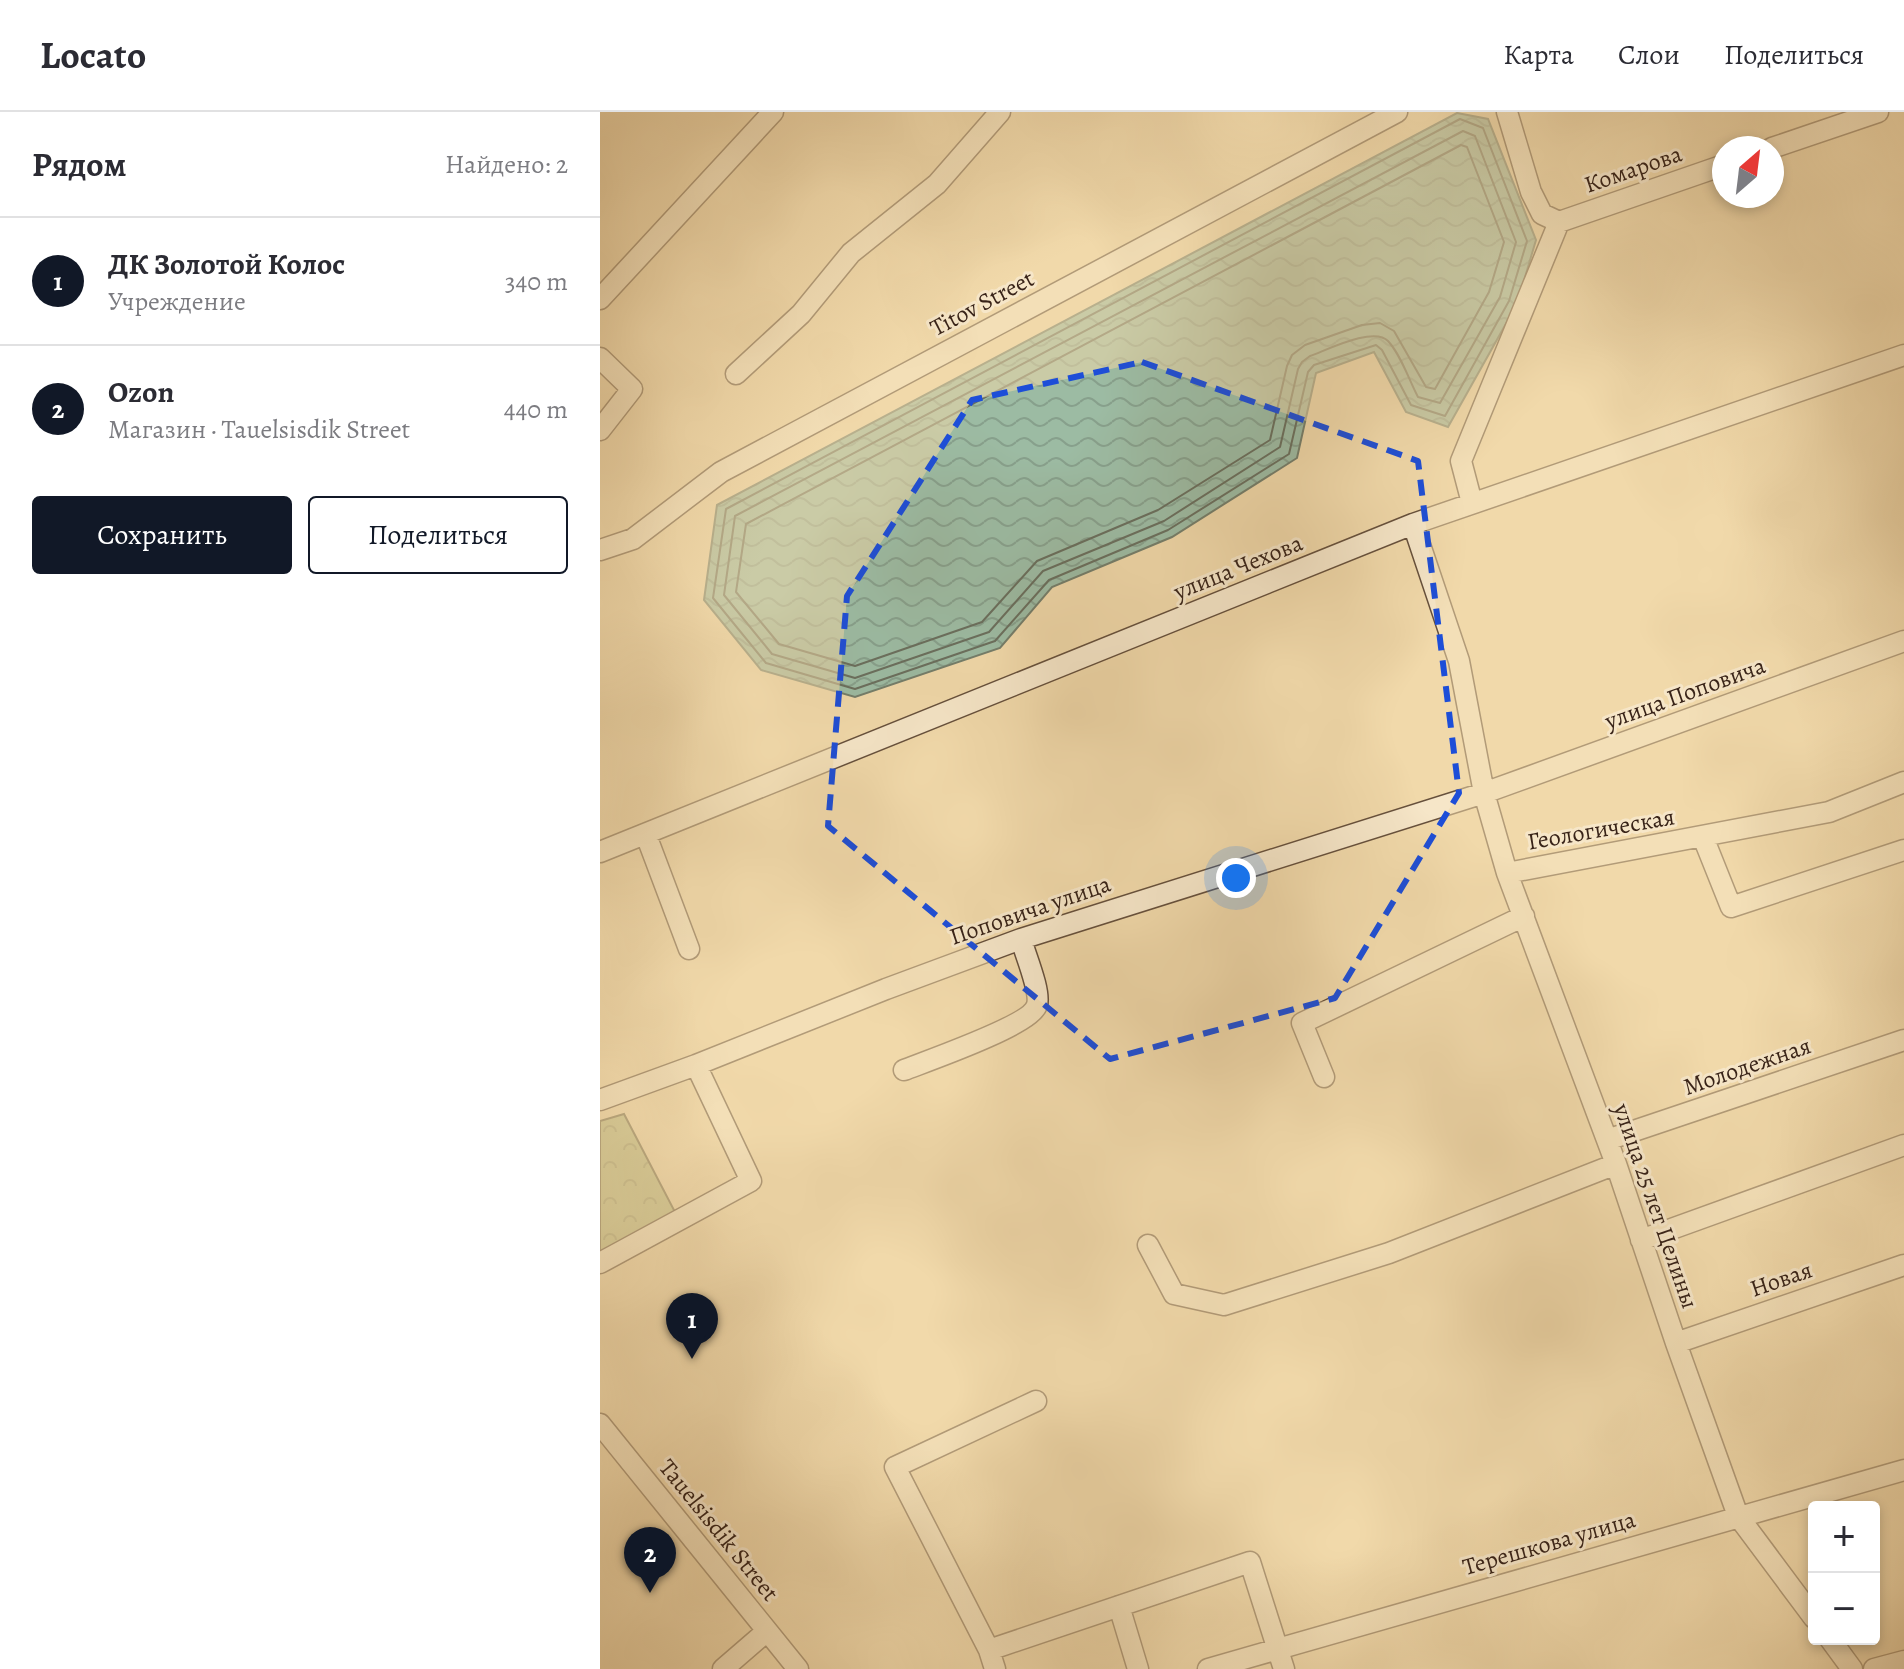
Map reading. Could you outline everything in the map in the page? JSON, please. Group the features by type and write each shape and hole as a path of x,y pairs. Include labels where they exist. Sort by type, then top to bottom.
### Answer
{"street":[{"path":"600,299 773,112"},
{"path":"736,374 801,314 851,253 937,184 1000,112"},
{"name":"Titov Street","path":"600,550 633,539 721,472 1397,112"},
{"path":"1472,503 1461,461 1559,222 1542,214 1531,192 1507,112"},
{"path":"1784,144 1878,112"},
{"name":"Комарова","path":"1559,222 1712,169"},
{"name":"улица Чехова","path":"600,852 1413,524 1904,355"},
{"path":"600,358 632,389 600,430"},
{"name":"улица 25 лет Целины","path":"1413,524 1459,661 1484,793 1507,873 1616,1164 1738,1516 1808,1610"},
{"name":"улица Поповича","path":"1484,793 1904,641"},
{"name":"Геологическая","path":"1507,873 1829,812 1904,782"},
{"name":"Поповича улица","path":"600,1100 1021,939 1484,793"},
{"path":"646,835 689,949"},
{"name":"Геологическая","path":"1703,837 1731,907 1904,850"},
{"path":"1324,1077 1302,1023 1524,916"},
{"path":"904,1070 1000,1032 1030,1016 1037,1006 1037,994 1021,939"},
{"name":"Молодежная","path":"1607,1140 1904,1040"},
{"path":"600,1263 751,1181 696,1065"},
{"path":"1641,1240 1904,1145"},
{"path":"1148,1245 1174,1294 1224,1305 1389,1253 1616,1164"},
{"name":"Новая","path":"1676,1343 1904,1265"},
{"path":"1036,1401 895,1467 992,1660 1119,1606 1250,1562 1284,1669"},
{"name":"Tauelsisdik Street","path":"600,1424 798,1669"},
{"name":"Терешкова улица","path":"1208,1669 1904,1470"},
{"path":"1119,1606 1138,1669"},
{"path":"723,1669 767,1631"},
{"path":"1834,1645 1852,1669"},
{"path":"1874,1669 1904,1661"}],"highlighted area":[{"path":"1142,362 1418,461 1459,793 1335,998 1110,1059 828,826 847,596 972,400"}],"green space":[{"path":"624,1114 675,1212 600,1254 600,1121"}],"water":[{"path":"1457,113 1488,119 1536,240 1517,304 1448,427 1406,412 1374,352 1316,373 1297,458 1172,537 1052,587 1000,648 855,697 761,670 704,600 717,505"}],"place":[{"name":"ДК Золотой Колос","path":"692,1359"},
{"name":"Ozon","path":"650,1593"}]}
